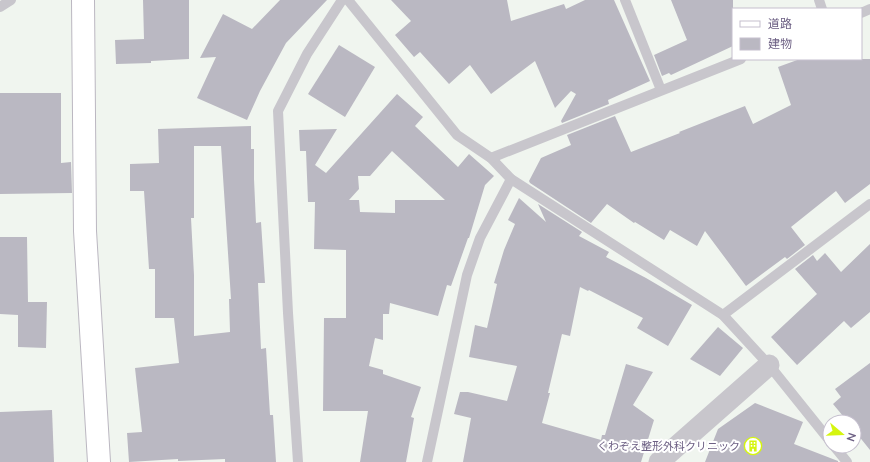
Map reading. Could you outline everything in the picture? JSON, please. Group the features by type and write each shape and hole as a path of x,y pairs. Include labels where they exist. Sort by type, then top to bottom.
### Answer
{"street":[{"path":"83,0 84,231 98,462"},
{"path":"659,462 769,365"}],"lane":[{"path":"0,7 11,0"},
{"path":"298,462 288,313 278,111 308,54 342,0"},
{"path":"348,0 458,135 491,158 511,179 723,315 769,365 822,431"},
{"path":"625,0 661,90"},
{"path":"491,158 738,60"},
{"path":"427,462 467,275 480,238 511,179"},
{"path":"723,315 870,204"},
{"path":"840,454 847,462"}],"building":[{"path":"143,0 189,0 189,59 151,61 151,63 116,64 115,40 144,39"},
{"path":"280,0 327,0 286,43 260,91 247,120 197,98 216,57 200,58 223,14 252,29"},
{"path":"391,0 507,0 511,21 564,4 566,9 585,0 614,0 650,81 608,100 609,104 562,123 561,121 576,94 571,91 555,108 535,61 491,94 470,65 449,84 420,52 414,57 395,35 411,21"},
{"path":"671,0 733,0 732,46 671,75 669,73 662,76 654,55 687,40"},
{"path":"339,45 375,67 345,117 308,94"},
{"path":"870,59 870,184 845,203 836,191 791,227 805,245 787,259 785,257 746,286 705,231 697,246 670,230 664,240 635,222 634,223 607,204 591,223 529,181 541,158 571,145 567,135 615,116 631,152 745,106 753,124 791,105 778,67 797,60"},
{"path":"0,93 61,93 61,163 71,162 72,193 0,194"},
{"path":"397,94 423,117 415,126 458,167 469,154 494,176 485,185 469,238 451,286 447,285 438,316 390,303 389,314 383,314 383,340 375,338 369,366 383,370 383,374 421,387 411,417 414,418 406,462 360,462 368,411 323,411 324,318 346,318 346,250 314,249 315,202 308,202 306,151 300,151 299,130 337,129 315,165 326,173","holes":["392,151 445,200 395,200 395,213 360,212 359,200 349,200 359,189 358,176 370,176"]},
{"path":"251,126 251,149 254,149 256,223 261,222 265,283 258,283 261,349 266,348 270,415 273,415 276,462 225,462 225,459 178,461 178,459 129,462 127,433 142,432 135,368 179,363 174,318 155,318 155,269 149,269 144,191 130,191 130,164 159,163 158,129","holes":["194,146 221,146 231,299 229,299 230,332 194,336 194,275 191,218 194,218"]},
{"path":"519,198 546,222 538,204 582,232 579,236 609,252 606,257 692,305 668,346 637,328 643,318 589,290 588,291 580,287 570,336 562,334 548,393 550,393 542,423 601,440 602,435 605,435 626,364 653,372 633,405 654,420 641,462 463,462 471,418 454,414 460,392 468,392 507,401 517,366 469,357 475,325 487,328 497,284 494,283 504,250 515,224 508,220"},
{"path":"0,237 27,237 28,302 47,302 46,348 18,347 18,315 0,314"},
{"path":"870,244 870,312 851,328 844,321 797,365 771,337 817,294 795,269 813,255 817,261 825,253 841,272"},
{"path":"718,327 743,348 720,376 690,359"},
{"path":"870,363 870,450 862,440 862,414 841,414 833,404 841,397 835,389"},
{"name":"くわぞえ整形外科クリニック","path":"755,403 803,422 794,444 838,462 705,462 718,429"},
{"path":"52,410 54,462 0,462 0,412"}],"place":[{"name":"くわぞえ整形外科クリニック","path":"753,446"}]}
